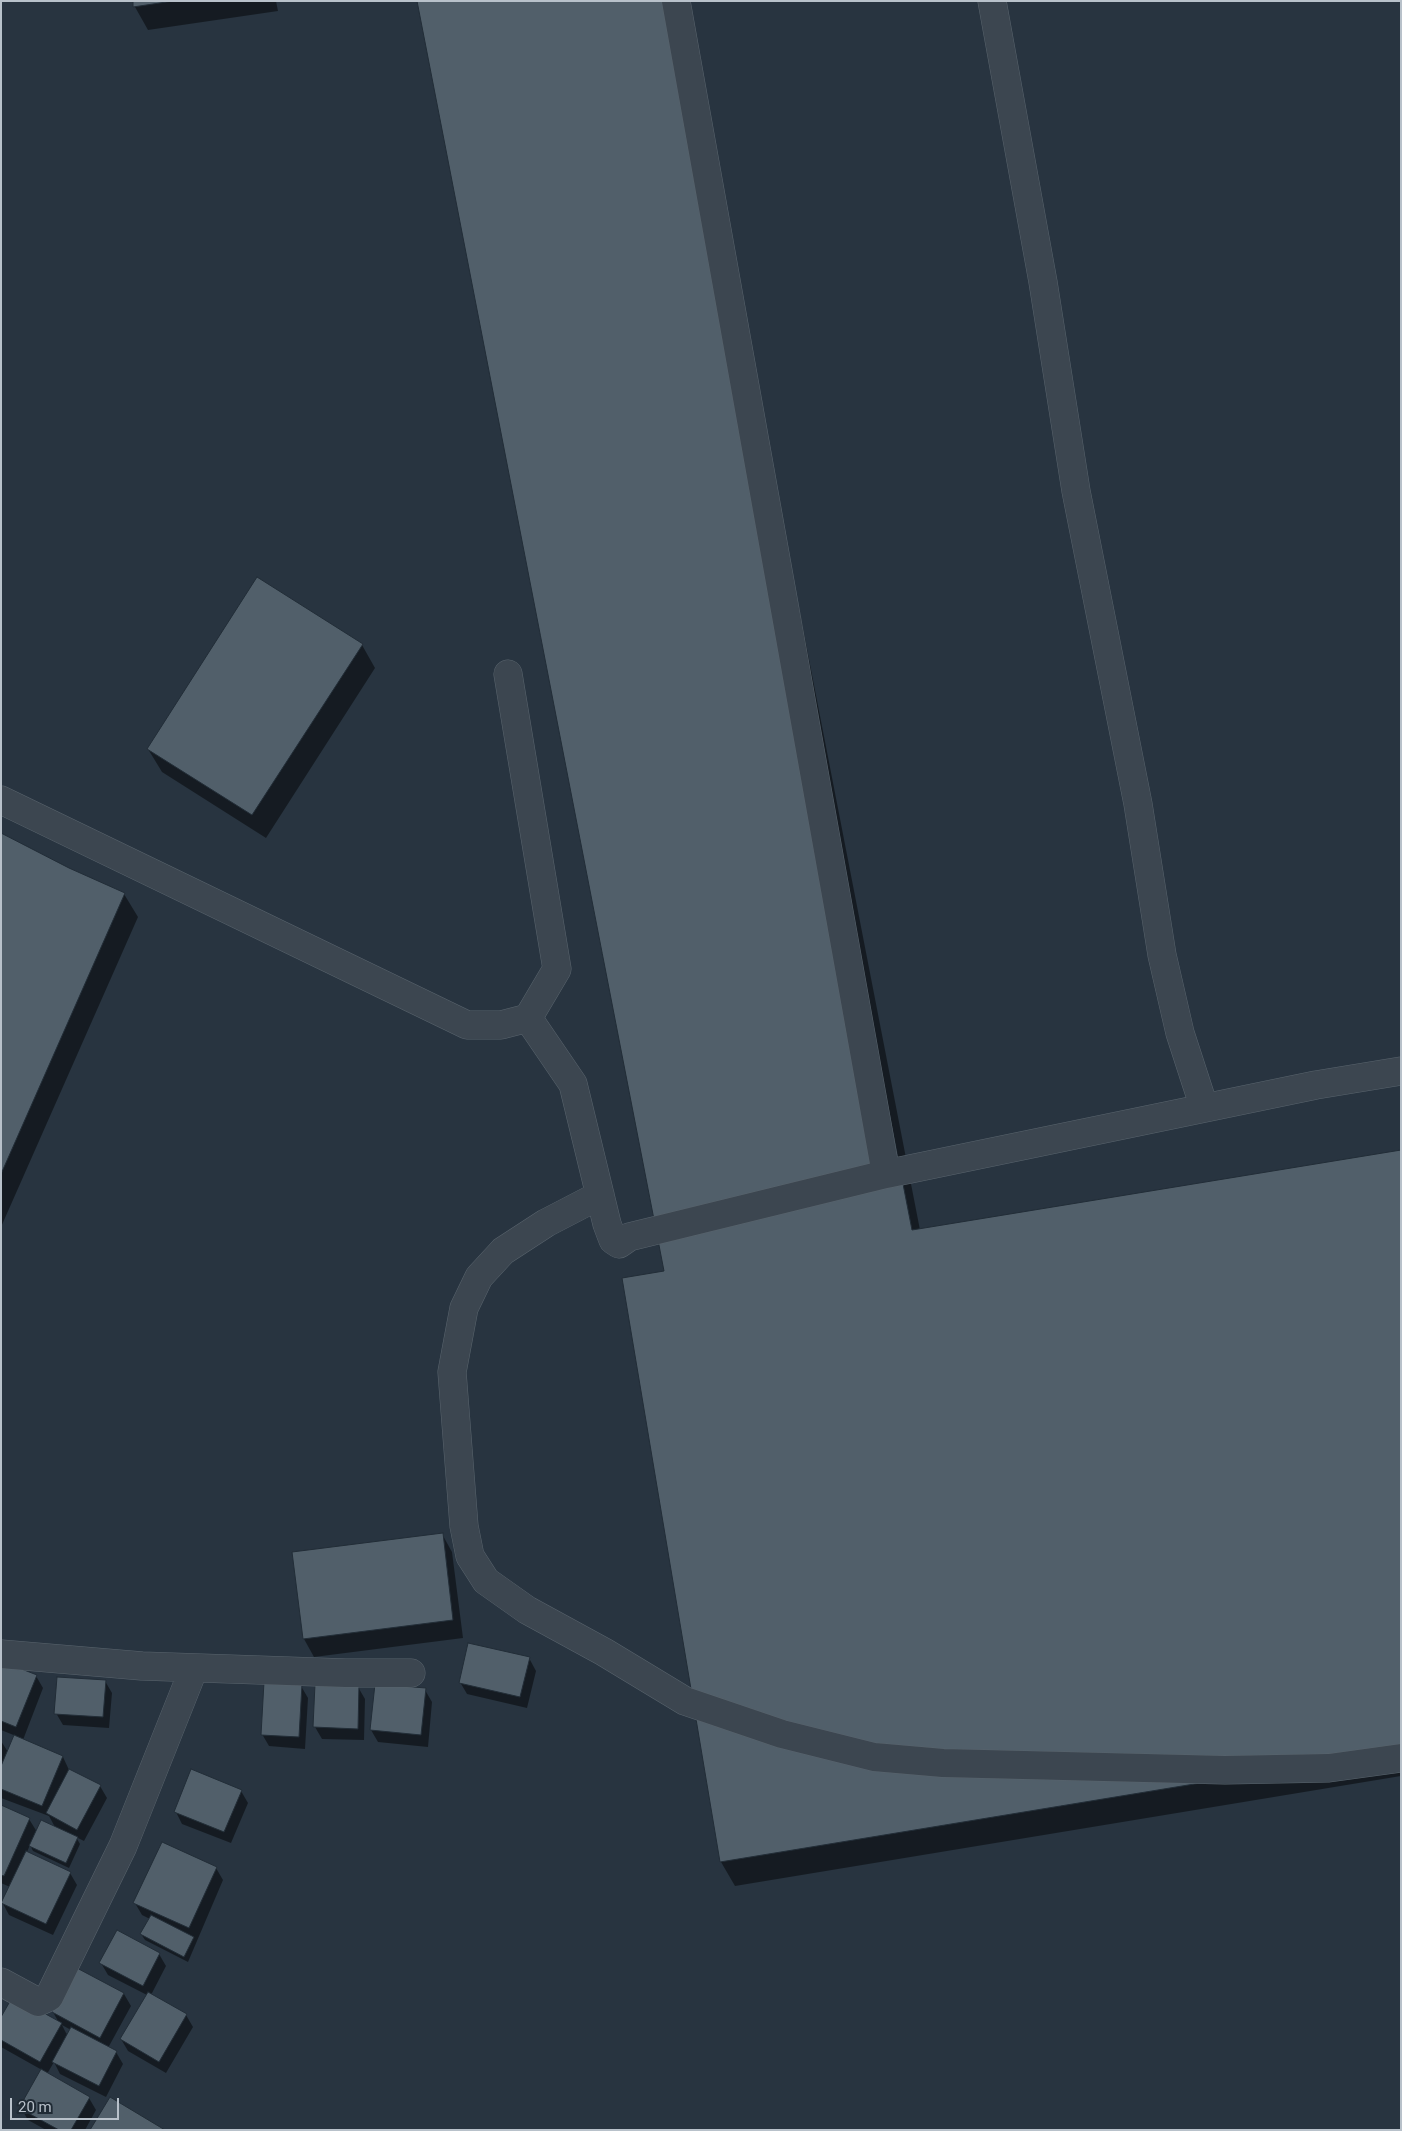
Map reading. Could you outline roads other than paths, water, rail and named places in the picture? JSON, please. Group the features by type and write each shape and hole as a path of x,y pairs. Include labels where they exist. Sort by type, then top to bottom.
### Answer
{"street":[{"path":"676,1 886,1174"},
{"path":"992,1 1041,272 1076,491 1138,804 1162,955 1180,1033 1204,1107"},
{"path":"1,800 467,1025 501,1025 528,1018 557,969 508,674"},
{"path":"528,1018 573,1084 600,1195 613,1240 619,1244 629,1237 886,1174 1204,1107 1316,1085 1401,1071"},
{"path":"600,1195 546,1223 502,1251 479,1277 464,1308 452,1372 464,1526 470,1556 486,1582 527,1610 604,1652 685,1701 782,1734 874,1757 943,1763 1225,1770 1329,1768 1401,1758"},
{"path":"1,1654 142,1666 346,1673 411,1673"},
{"path":"1,1982 38,2002 48,1997 123,1846 194,1668"}]}
